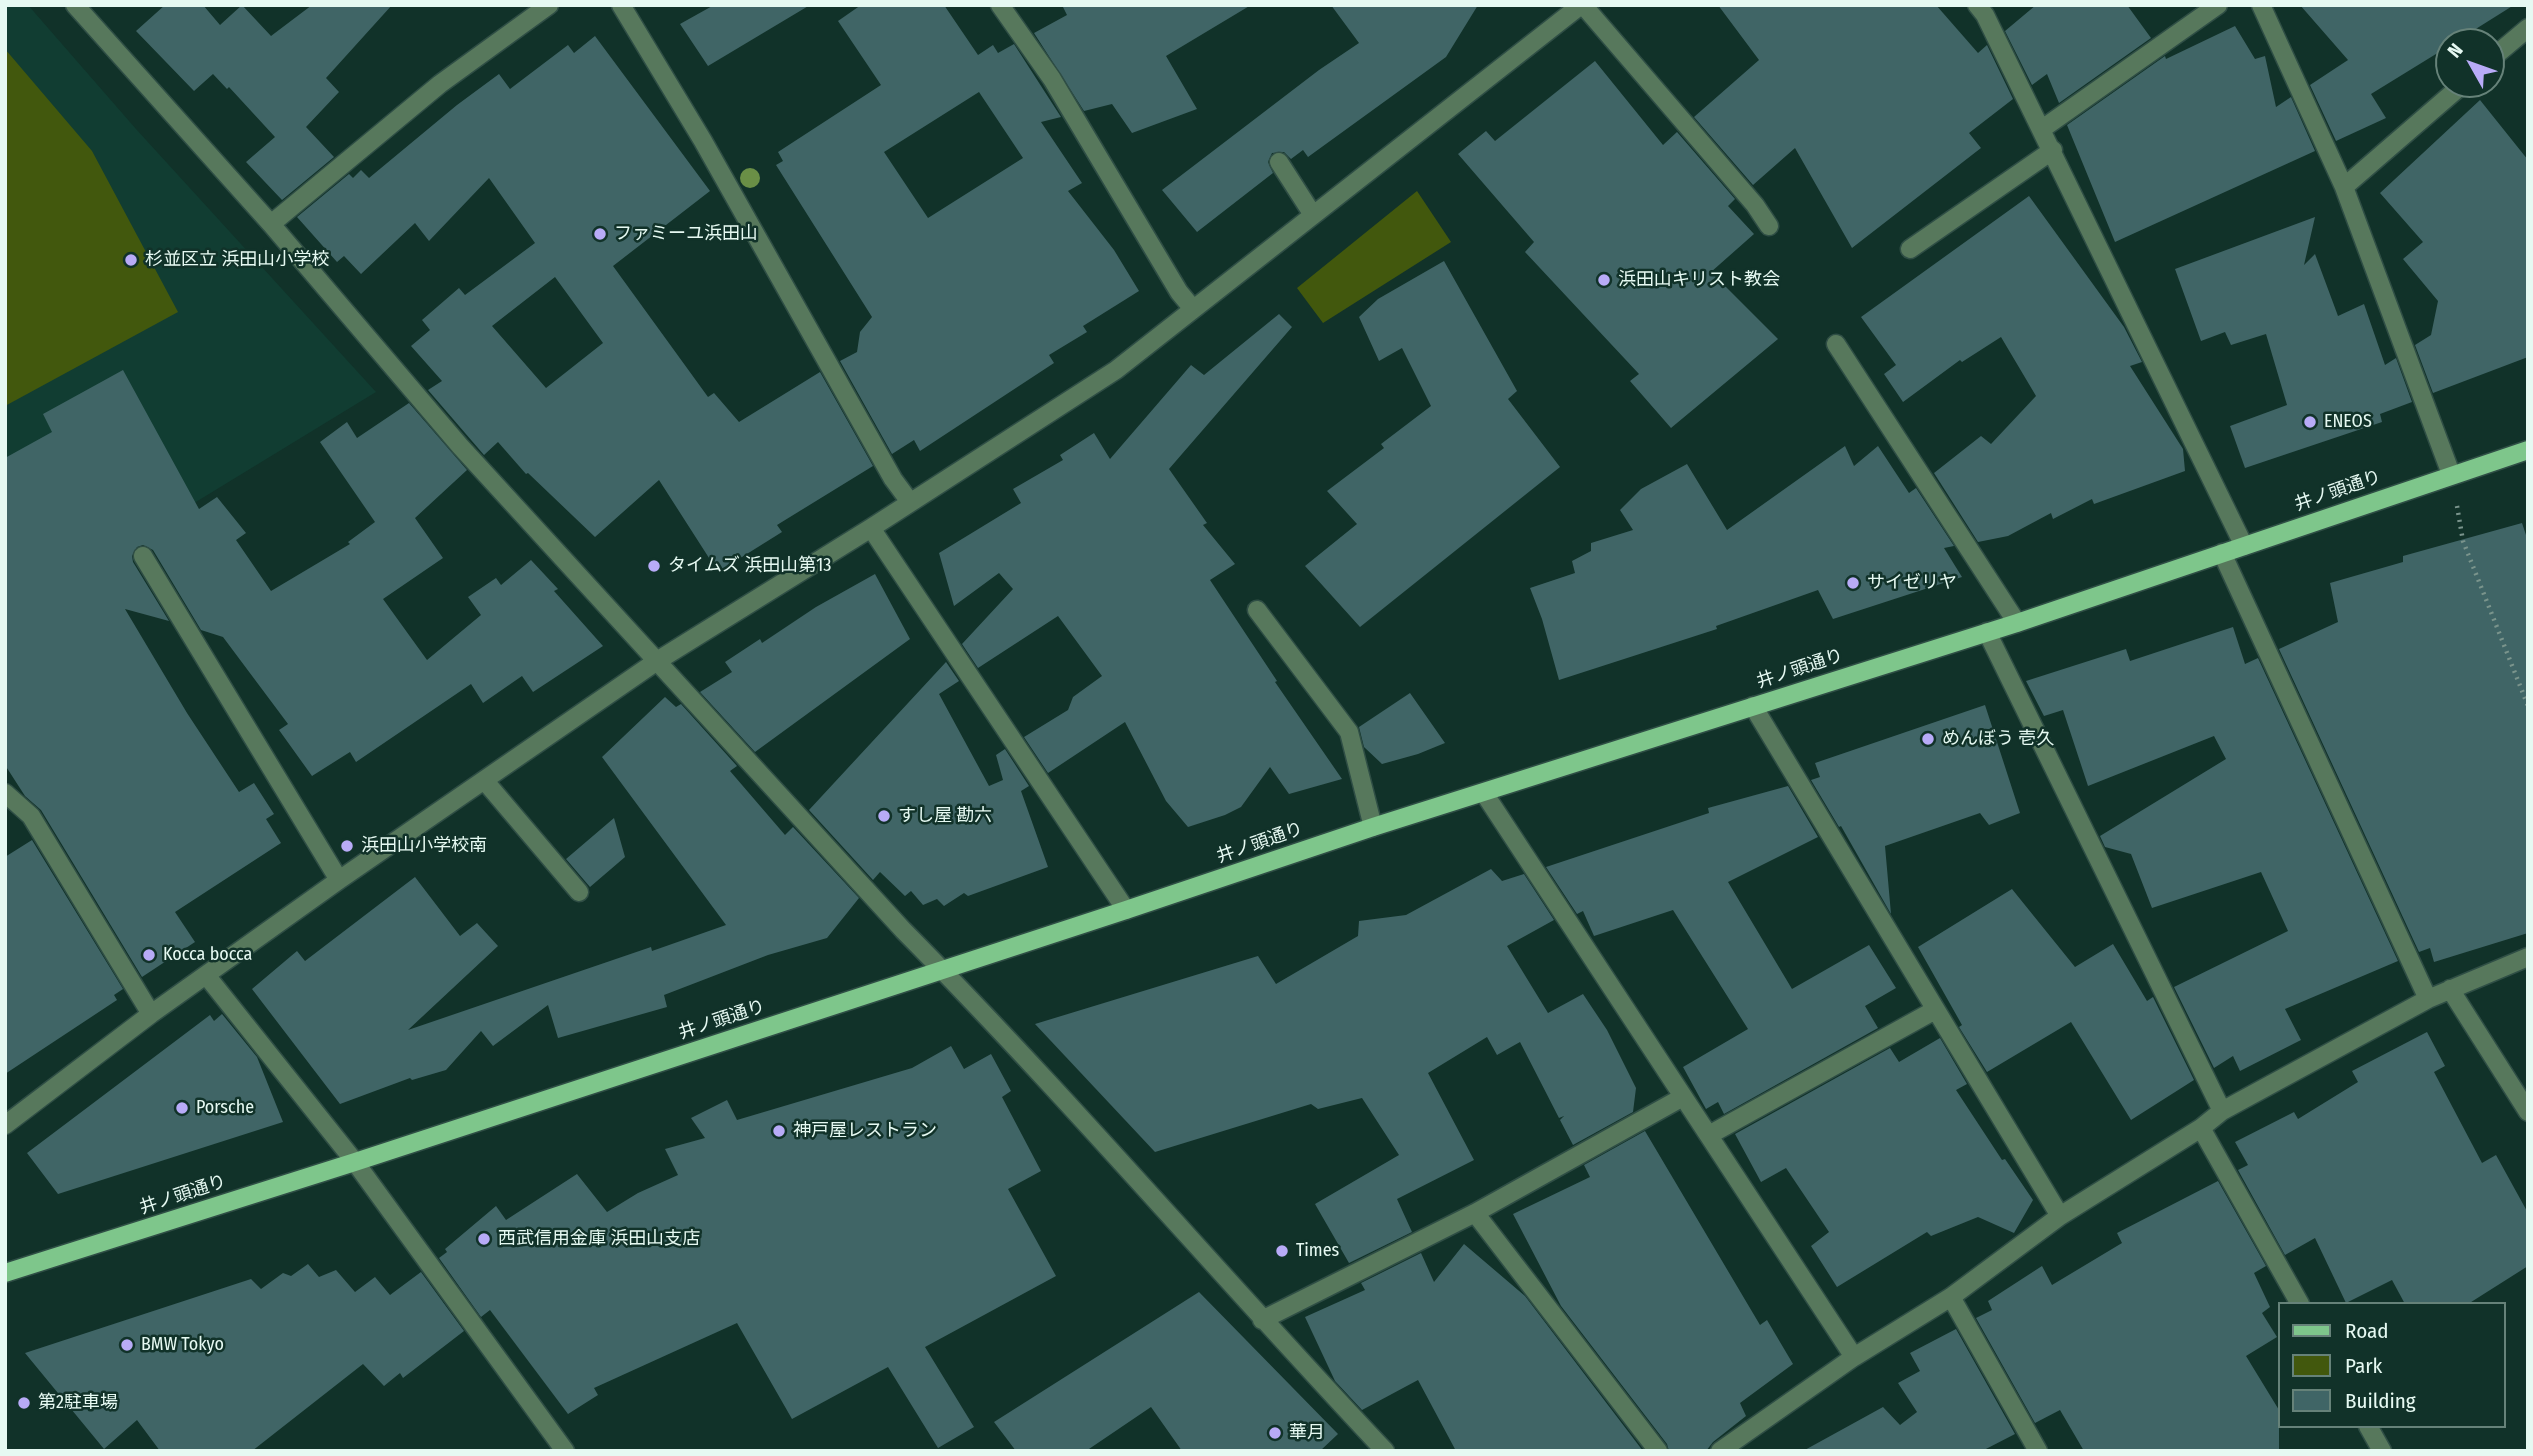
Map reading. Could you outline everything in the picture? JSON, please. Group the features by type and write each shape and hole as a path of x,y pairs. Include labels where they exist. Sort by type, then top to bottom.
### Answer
{"main road":[{"name":"井ノ頭通り","path":"5,1273 355,1163 1373,827 2017,623 2528,450"}],"street":[{"path":"75,5 271,224 460,446 1385,1451"},
{"path":"271,224 440,84 549,5"},
{"path":"621,5 703,142 893,479 910,502"},
{"path":"1000,5 1052,79 1179,292 1193,309"},
{"path":"5,1125 151,1014 339,880 657,661 872,528 1116,370 1582,5 1755,205 1769,226"},
{"path":"1977,5 1985,15 2053,150 2244,546"},
{"path":"2042,129 2218,5"},
{"path":"2261,5 2344,187 2451,474"},
{"path":"2505,48 2528,28"},
{"path":"2344,187 2447,98"},
{"path":"1910,249 2053,150"},
{"path":"1279,162 1313,215"},
{"path":"1836,344 2017,623"},
{"path":"872,528 1126,910"},
{"path":"2222,553 2428,999"},
{"path":"143,556 339,880"},
{"path":"1257,610 1349,732 1373,827"},
{"path":"1987,632 2222,1111"},
{"path":"1753,706 2060,1216"},
{"path":"484,779 579,892"},
{"path":"5,793 31,816 151,1014"},
{"path":"1484,793 1854,1357"},
{"path":"1720,1451 1854,1357 1951,1297 2060,1216 2201,1128 2222,1111 2428,999 2528,957"},
{"path":"206,975 355,1163 565,1451"},
{"path":"2450,989 2528,1112"},
{"path":"1709,1135 1936,1010"},
{"path":"1262,1320 1475,1213 1683,1097"},
{"path":"2201,1128 2299,1302"},
{"path":"1475,1213 1658,1451"},
{"path":"1951,1297 2038,1451"},
{"path":"2369,1428 2382,1451"}],"path":[{"path":"2451,474 2463,541 2528,706"}],"shaded area":[{"name":"杉並区立 浜田山小学校","path":"5,5 28,5 136,129 376,392 73,577 5,615"}],"green space":[{"path":"5,49 92,151 178,312 5,406"},
{"path":"1417,191 1451,242 1323,323 1297,288"}],"building":[{"path":"165,5 203,5 220,25 242,5 271,36 312,5 392,5 326,78 339,92 306,127 334,157 282,200 246,162 275,137 229,87 227,89 213,74 194,91 136,31"},
{"path":"714,5 810,5 708,66 680,24"},
{"path":"861,5 944,5 978,55 993,45 998,53 1014,44 1061,117 1041,122 1082,183 1068,191 1114,250 1139,291 1083,326 1087,332 1049,355 1054,363 920,451 914,440 892,454 840,361 857,352 860,332 872,317 776,165 783,161 778,152 881,85 838,21","holes":["979,92 1023,158 928,218 884,152"]},
{"path":"1062,5 1251,5 1166,56 1197,109 1132,133 1112,104 1084,111 1034,33 1067,15"},
{"path":"1331,5 1478,5 1446,57 1308,157 1303,150 1291,159 1284,152 1272,153 1268,162 1273,173 1197,232 1162,190 1319,70 1359,43"},
{"path":"1718,5 1936,5 1978,53 1987,45 2013,99 1969,133 1981,148 1852,248 1795,148 1753,185 1694,117 1759,60"},
{"path":"2036,5 2127,5 2151,38 2059,103 2047,74 2032,85 2005,31"},
{"path":"2300,5 2514,5 2477,28 2435,28 2435,55 2371,94 2386,118 2336,141 2310,85 2348,60"},
{"path":"2235,26 2255,59 2265,56 2276,107 2291,97 2315,151 2115,242 2067,125 2165,56 2166,59"},
{"path":"595,36 710,191 613,266 708,397 714,393 739,422 820,372 873,466 777,525 782,532 718,572 659,480 595,537 526,474 498,442 484,455 428,390 442,381 411,346 430,330 422,320 459,288 465,295 535,243 489,178 429,241 415,223 361,274 344,256 337,262 297,217 349,174 353,178 361,170 369,178 499,74 510,89 568,45 574,53","holes":["555,277 603,343 546,388 492,326"]},
{"path":"1595,61 1663,145 1677,132 1735,199 1728,206 1754,234 1711,272 1778,339 1671,428 1630,381 1639,374 1525,252 1534,242 1458,154 1486,131 1495,141"},
{"path":"2480,100 2528,160 2528,357 2433,393 2415,345 2431,335 2438,301 2403,259 2423,242 2380,193"},
{"path":"2029,196 2124,327 2142,362 2130,366 2183,449 2185,471 2094,504 2092,499 2053,519 2051,513 2008,536 1978,542 1934,473 1981,436 1991,444 2036,396 2001,337 1962,362 1960,360 1903,402 1884,374 1896,365 1861,317"},
{"path":"2315,217 2304,265 2315,254 2338,316 2364,304 2385,365 2396,358 2412,402 2380,414 2382,422 2245,468 2230,426 2287,405 2266,334 2231,345 2225,332 2201,341 2175,269"},
{"path":"1444,261 1517,391 1508,399 1560,467 1360,627 1305,566 1357,524 1327,491 1384,448 1381,444 1431,406 1402,348 1379,361 1359,317 1378,299"},
{"path":"1279,314 1292,327 1169,469 1207,523 1203,525 1235,564 1210,580 1277,681 1275,682 1342,779 1289,794 1270,767 1241,807 1188,827 1166,801 1125,722 1048,773 1024,737 1068,710 1073,697 1102,676 1058,616 978,668 962,644 1013,589 999,573 954,606 939,553 1021,503 1013,489 1063,460 1060,455 1094,433 1110,459 1191,365 1204,375"},
{"path":"123,370 199,509 217,497 246,533 236,540 271,591 350,544 348,542 375,522 320,442 347,422 357,438 409,403 467,470 415,518 443,558 383,599 427,660 481,615 468,597 496,578 501,585 531,560 558,589 554,591 603,646 533,692 522,676 483,703 471,684 356,762 350,752 312,776 279,730 288,724 223,637 201,630 153,550 143,545 137,547 132,556 133,562 169,621 125,609 187,713 239,792 254,783 274,814 266,819 281,843 175,912 195,942 142,977 41,810 25,796 5,765 5,458 52,432 43,414"},
{"path":"1845,446 1854,466 1878,446 1909,493 1916,488 1954,546 1944,548 1962,577 1833,619 1818,590 1716,626 1717,629 1559,680 1542,619 1530,588 1575,573 1572,561 1591,551 1591,543 1633,530 1620,510 1641,489 1687,464 1727,530"},
{"path":"2522,523 2528,541 2528,933 2434,962 2430,948 2419,952 2279,649 2338,622 2330,583 2403,562 2403,556"},
{"path":"875,574 910,639 755,752 700,692 732,672 725,662 760,639 762,643 816,607"},
{"path":"2233,627 2245,664 2258,658 2398,961 2285,1009 2301,1040 2240,1071 2233,1056 2214,1068 2174,987 2288,931 2261,872 2152,908 2131,854 2105,847 2100,836 2226,759 2214,736 2088,786 2063,710 2044,716 2026,681 2126,649 2130,661"},
{"path":"946,662 959,681 939,694 989,786 1003,780 996,755 1005,749 1029,786 1021,791 1048,867 968,896 964,893 944,906 937,899 923,905 911,891 905,896 880,872 873,880 809,810"},
{"path":"1410,693 1445,743 1382,764 1364,747 1359,727"},
{"path":"665,697 676,707 681,704 737,766 730,771 785,835 793,827 859,898 827,938 768,955 664,995 667,1007 558,1038 548,1005 493,1046 481,1031 446,1070 412,1080 410,1078 340,1104 252,989 297,951 305,961 415,877 460,936 477,923 498,946 408,1030 651,947 652,951 726,925 602,757"},
{"path":"1985,705 2020,813 1989,825 1980,813 1885,846 1891,914 1841,826 1839,827 1811,780 1820,777 1815,763"},
{"path":"1788,786 1818,837 1728,882 1792,989 1869,945 1896,988 1865,1006 1878,1028 1724,1114 1718,1102 1706,1109 1683,1067 1748,1029 1673,910 1594,936 1583,911 1577,914 1546,867 1709,813 1708,808"},
{"path":"614,818 625,857 590,887 566,859"},
{"path":"32,840 123,989 114,995 117,1000 5,1074 5,857"},
{"path":"1491,869 1502,881 1524,874 1554,920 1507,946 1548,1013 1583,994 1607,1030 1636,1088 1633,1112 1573,1145 1560,1120 1564,1116 1559,1118 1520,1042 1497,1055 1487,1037 1428,1073 1474,1160 1397,1199 1412,1232 1349,1263 1315,1204 1399,1155 1362,1098 1318,1109 1311,1104 1155,1152 1035,1024 1258,956 1276,984 1358,936 1359,921 1406,915"},
{"path":"2012,889 2075,967 2113,944 2147,1001 2153,997 2194,1080 2131,1120 2071,1022 1987,1072 1959,1027 1962,1025 1918,947"},
{"name":"Porsche","path":"222,1014 257,1057 283,1122 58,1194 27,1153 210,1015 214,1021"},
{"path":"2427,1032 2445,1066 2434,1072 2482,1163 2496,1155 2528,1213 2528,1266 2471,1302 2404,1302 2392,1280 2346,1302 2315,1238 2285,1255 2238,1170 2248,1165 2235,1142 2294,1112 2298,1119 2358,1082 2352,1071"},
{"path":"1940,1038 1967,1084 1956,1090 2002,1160 2005,1159 2033,1200 2014,1233 1978,1217 1931,1236 1927,1232 1837,1287 1811,1246 1829,1232 1786,1168 1761,1182 1735,1134 1890,1048 1899,1062"},
{"path":"951,1046 964,1069 991,1054 1011,1091 1002,1097 1041,1171 1008,1189 1056,1276 925,1347 974,1427 938,1448 888,1367 792,1419 737,1323 594,1388 598,1395 568,1414 490,1310 481,1317 439,1258 447,1252 445,1249 496,1206 506,1220 577,1174 607,1212 638,1193 678,1175 665,1149 705,1138 691,1118 727,1100 737,1120 912,1068"},
{"path":"1645,1131 1760,1325 1767,1320 1793,1364 1740,1403 1746,1416 1713,1442 1706,1451 1669,1451 1667,1444 1561,1306 1513,1214 1590,1177 1584,1165"},
{"path":"2218,1181 2266,1266 2254,1273 2270,1307 2262,1313 2277,1337 2246,1356 2278,1408 2279,1451 2084,1451 2060,1410 2035,1423 1976,1318 1992,1310 1988,1301 2042,1266 2052,1285 2122,1243 2117,1233"},
{"path":"1464,1244 1525,1296 1643,1451 1456,1451 1418,1380 1362,1410 1335,1381 1305,1317 1365,1290 1361,1283 1421,1253 1434,1282"},
{"path":"308,1264 319,1277 336,1270 355,1292 375,1277 390,1295 421,1272 464,1331 403,1378 400,1373 384,1386 363,1364 252,1451 160,1451 137,1420 104,1449 25,1353 251,1279 261,1289 283,1273 291,1276"},
{"path":"1199,1292 1338,1434 1320,1451 1182,1451 1151,1407 1086,1451 1016,1451 994,1422"},
{"path":"1956,1329 2015,1434 1982,1451 1803,1451 1883,1407 1900,1425 1917,1412 1898,1383 1920,1371 1910,1353"}],"place":[{"name":"ファミーユ浜田山","path":"600,234"},
{"name":"杉並区立 浜田山小学校","path":"131,260"},
{"name":"浜田山キリスト教会","path":"1604,280"},
{"name":"ENEOS","path":"2310,422"},
{"name":"タイムズ 浜田山第13","path":"654,566"},
{"name":"サイゼリヤ","path":"1853,583"},
{"name":"めんぼう 壱久","path":"1928,739"},
{"name":"すし屋 勘六","path":"884,816"},
{"name":"浜田山小学校南","path":"347,846"},
{"name":"Kocca bocca","path":"149,955"},
{"name":"Porsche","path":"182,1108"},
{"name":"神戸屋レストラン","path":"779,1131"},
{"name":"西武信用金庫 浜田山支店","path":"484,1239"},
{"name":"Times","path":"1282,1251"},
{"name":"BMW Tokyo","path":"127,1345"},
{"name":"第2駐車場","path":"24,1403"},
{"name":"華月","path":"1275,1433"}]}
